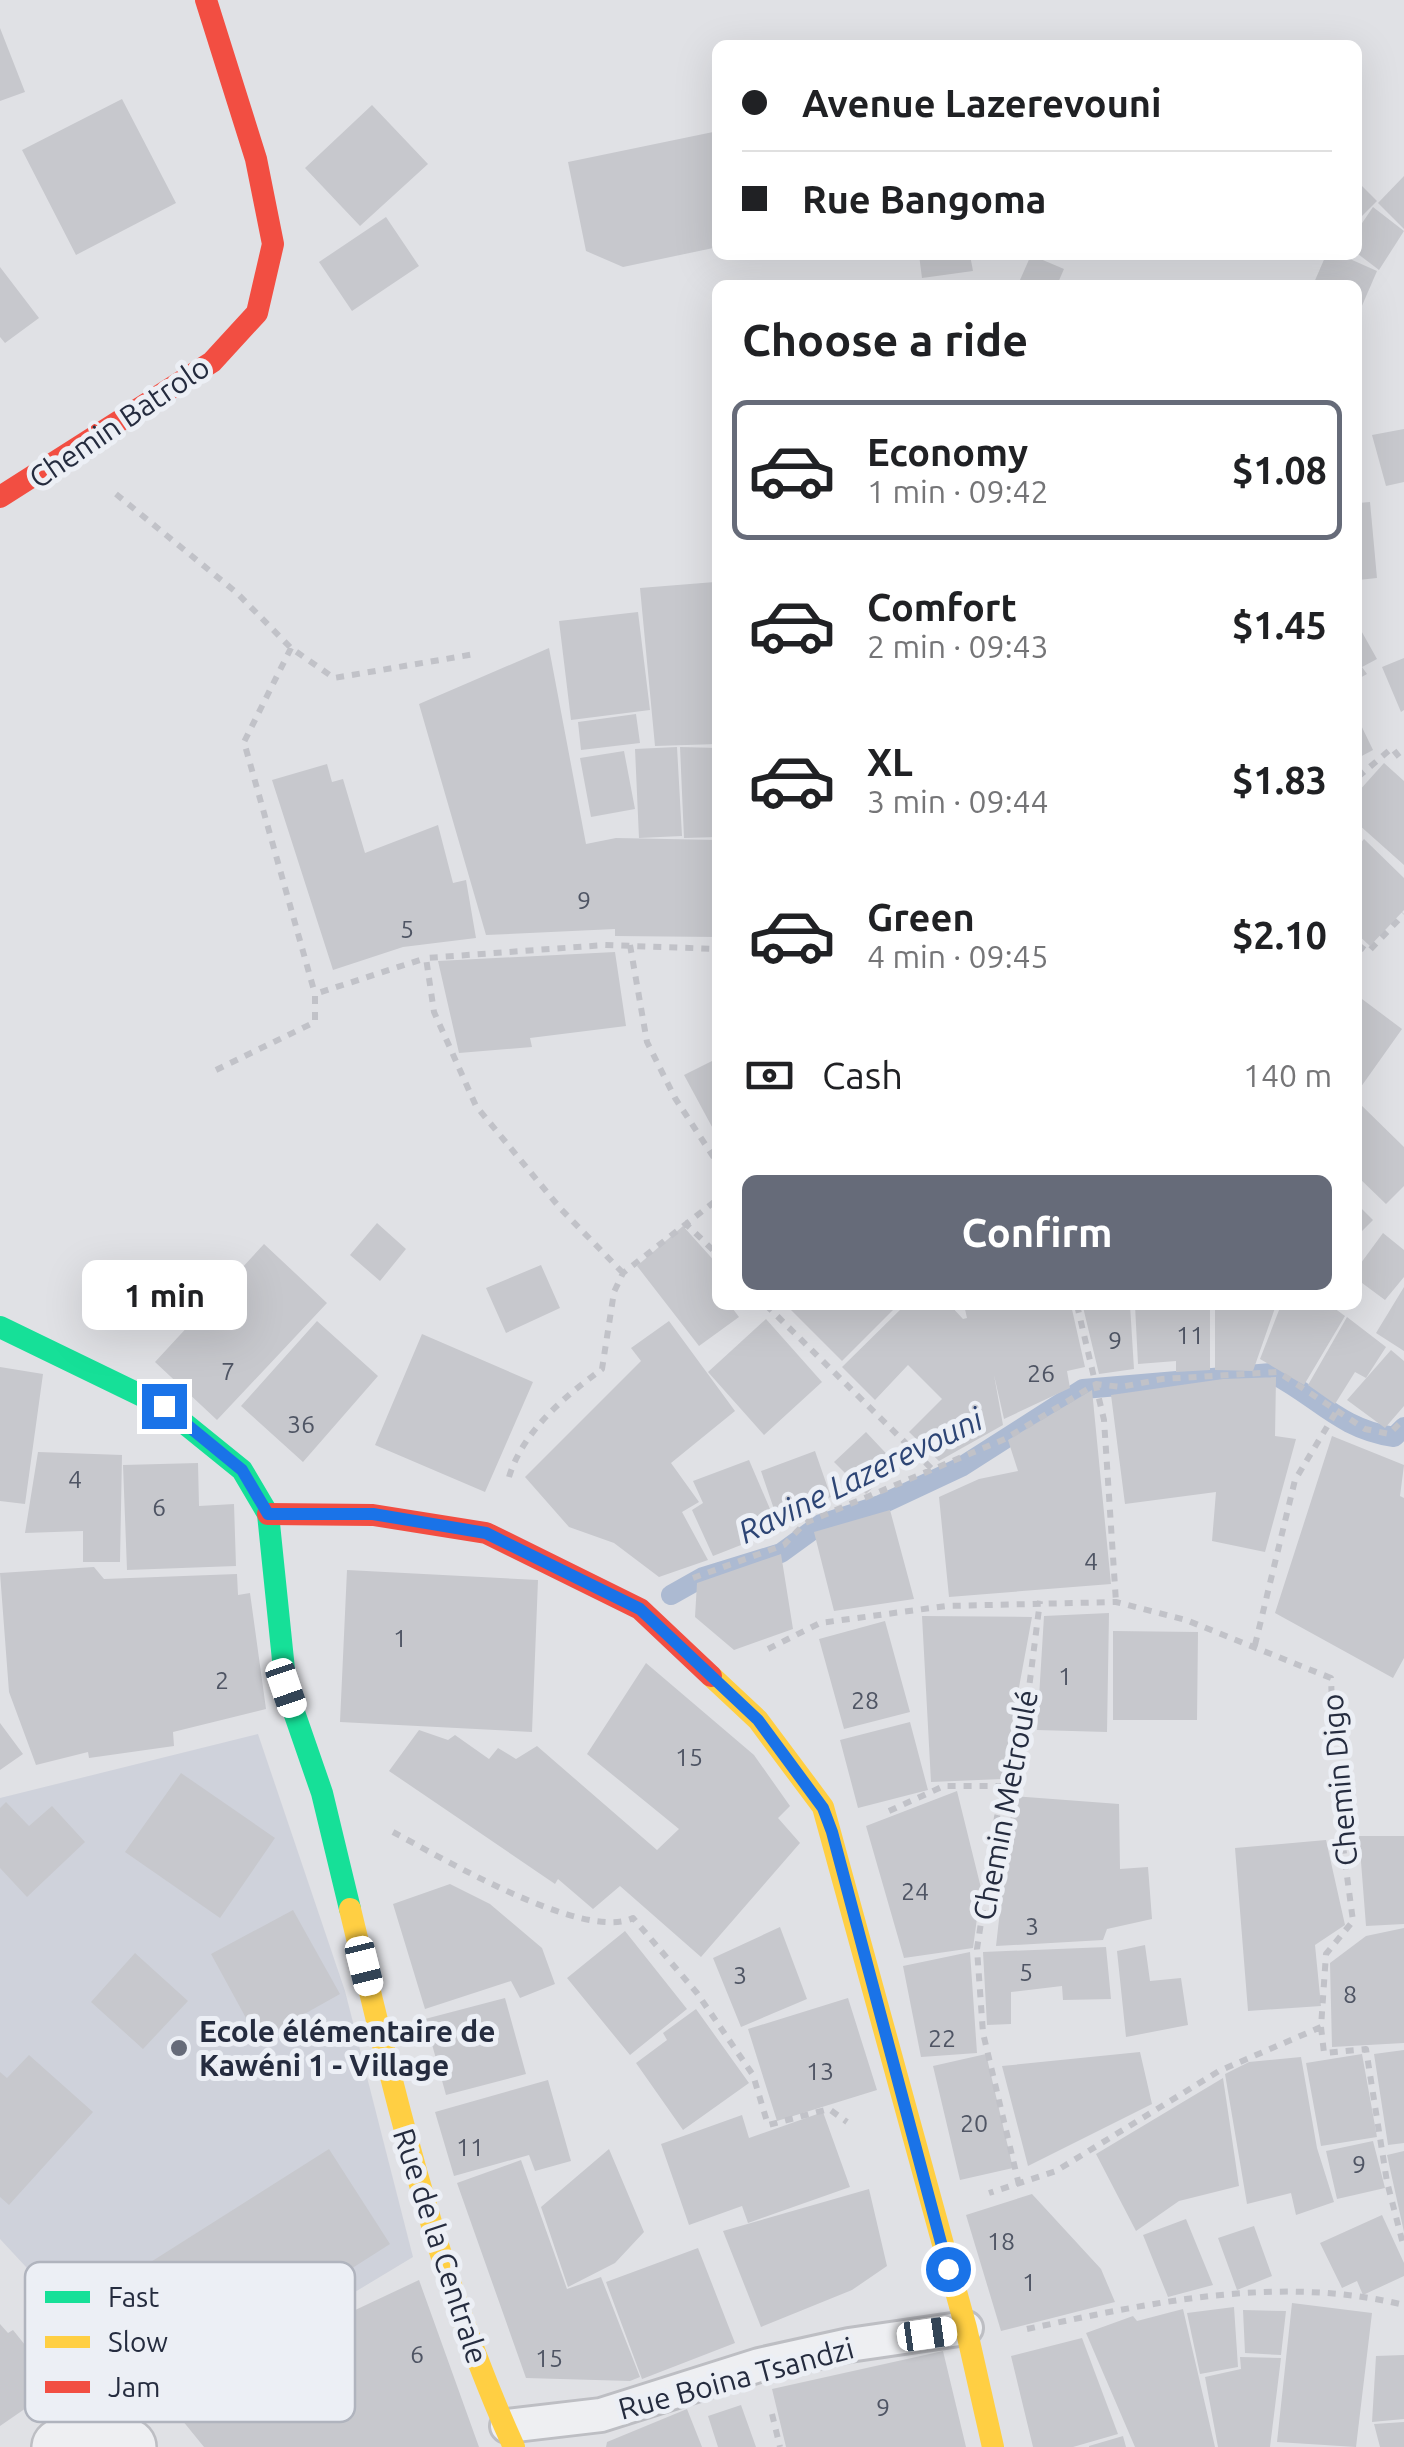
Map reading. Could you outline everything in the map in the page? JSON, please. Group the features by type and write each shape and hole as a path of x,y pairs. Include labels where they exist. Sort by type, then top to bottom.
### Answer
{"street":[{"name":"Chemin Batrolo","path":"0,497 67,458 212,362 258,313 273,244 256,160 206,0"},
{"path":"0,1327 164,1406 242,1470 268,1514 373,1514 486,1533 640,1609 758,1720 823,1808 832,1832 931,2210 966,2328 993,2447"},
{"name":"Rue de la Centrale","path":"268,1514 286,1688 322,1793 397,2104 475,2361 510,2436"},
{"path":"60,2447 101,2434 128,2447"}],"lane":[{"name":"Rue Boina Tsandzi","path":"510,2436 600,2415 759,2365 849,2344 966,2328"}],"path":[{"path":"67,458 166,531 237,593 291,648 334,678 475,654"},
{"path":"216,1070 315,1022 315,994 244,742 291,648"},
{"path":"1362,774 1392,748 1404,763"},
{"path":"1362,948 1368,952 1404,914"},
{"path":"315,994 426,958 630,945 712,949"},
{"path":"630,945 647,1042 675,1098 712,1155"},
{"path":"426,958 434,1012 476,1106 560,1208 623,1274"},
{"path":"486,1533 516,1453 566,1396 602,1369 614,1292 623,1274 712,1203"},
{"path":"684,1222 712,1249"},
{"path":"771,1310 935,1472"},
{"path":"1078,1310 1106,1438 1116,1602"},
{"path":"640,1609 683,1582 784,1546 805,1523 935,1472 1006,1439 1096,1384 1120,1387 1162,1379 1278,1372 1365,1429 1388,1434 1404,1419"},
{"path":"1255,1645 1295,1480 1336,1412"},
{"name":"Chemin Digo","path":"708,1676 820,1623 946,1606 1040,1601 1116,1602 1186,1620 1331,1678 1335,1786 1353,1921 1326,1954 1322,2027"},
{"name":"Chemin Metroulé","path":"1019,2184 983,2032 977,1948 1006,1786 1028,1696 1040,1601"},
{"path":"832,1832 944,1786 1006,1786"},
{"path":"322,1793 541,1907 618,1926 633,1918 697,1993 753,2074 768,2125 829,2109 866,2138 908,2114"},
{"path":"931,2210 1056,2171 1219,2071 1322,2027 1324,2053 1366,2049 1387,2182 1404,2248"},
{"path":"966,2328 1011,2332 1094,2312 1250,2290 1404,2305"}],"shaded area":[{"name":"Ecole élémentaire de Kawéni 1 - Village","path":"258,1734 345,1991 413,2257 355,2292 355,2262 25,2262 25,2266 0,2239 0,1798"}],"building":[{"path":"0,28 25,92 0,101"},
{"path":"122,99 176,203 76,255 22,150"},
{"path":"372,105 428,164 360,226 305,168"},
{"path":"712,132 712,248 623,267 586,251 568,162"},
{"path":"1404,176 1404,229 1378,203"},
{"path":"1362,186 1377,201 1362,216"},
{"path":"1373,207 1404,231 1379,270 1362,257 1362,223"},
{"path":"386,217 419,266 352,311 319,262"},
{"path":"920,260 971,260 973,271 922,278"},
{"path":"1029,260 1043,260 1064,269 1059,280 1020,280"},
{"path":"1324,260 1352,260 1377,271 1362,306 1362,280 1315,280"},
{"path":"0,267 39,318 5,343 0,337"},
{"path":"1404,429 1404,482 1386,486 1372,435"},
{"path":"1370,502 1377,578 1362,580 1362,503"},
{"path":"712,582 712,744 655,746 640,588"},
{"path":"638,612 650,710 571,720 559,621"},
{"path":"1362,632 1377,659 1362,667"},
{"path":"549,648 586,844 616,838 712,840 712,937 615,936 615,929 486,935 419,704"},
{"path":"1404,658 1404,710 1401,712 1382,667"},
{"path":"636,714 640,743 581,750 578,722"},
{"path":"1362,727 1373,750 1362,756"},
{"path":"677,747 682,836 639,838 635,749"},
{"path":"680,747 712,748 712,837 684,838"},
{"path":"624,751 635,809 591,817 580,758"},
{"path":"1384,763 1404,781 1404,865 1362,828 1362,788"},
{"path":"327,764 332,782 343,779 365,853 438,825 453,883 466,880 476,938 403,947 333,970 272,780"},
{"path":"1364,839 1404,878 1404,910 1370,946 1362,939"},
{"path":"615,952 626,1026 530,1038 532,1047 459,1053 438,961"},
{"path":"1362,999 1402,1029 1362,1085"},
{"path":"712,1061 712,1127 684,1075"},
{"path":"1362,1106 1404,1147 1404,1186 1386,1204 1362,1181"},
{"path":"1362,1209 1373,1220 1362,1231"},
{"path":"377,1223 406,1249 380,1281 350,1255"},
{"path":"683,1226 712,1258 712,1310 734,1310 739,1317 699,1346 637,1266"},
{"path":"1383,1233 1404,1250 1404,1277 1385,1300 1362,1283 1362,1262"},
{"path":"264,1244 327,1303 217,1420 155,1362"},
{"path":"541,1265 560,1308 506,1333 486,1288"},
{"path":"1404,1287 1404,1351 1376,1333"},
{"path":"791,1310 893,1310 842,1361"},
{"path":"900,1310 955,1310 963,1319 967,1318 965,1310 1072,1310 1085,1367 1067,1371 1070,1388 1004,1419 994,1375 1003,1425 939,1461 909,1432 942,1399 908,1365 875,1400 842,1367"},
{"path":"1084,1310 1130,1310 1134,1369 1099,1374"},
{"path":"1135,1310 1210,1310 1210,1370 1176,1372 1176,1361 1138,1364"},
{"path":"1215,1310 1274,1310 1253,1371 1215,1370"},
{"path":"1279,1310 1337,1310 1345,1316 1304,1385 1260,1359"},
{"path":"1347,1317 1386,1347 1366,1378 1355,1372 1335,1404 1308,1385"},
{"path":"766,1319 822,1382 764,1435 708,1372"},
{"path":"317,1321 378,1376 303,1462 241,1406"},
{"path":"669,1321 735,1411 671,1463 699,1502 682,1512 708,1560 659,1577 614,1543 569,1527 525,1477 641,1361 631,1348"},
{"path":"422,1334 533,1382 485,1492 375,1445"},
{"path":"1391,1350 1404,1361 1404,1406 1385,1428 1347,1400"},
{"path":"0,1367 43,1374 25,1504 0,1501"},
{"path":"1276,1377 1275,1436 1296,1439 1265,1552 1212,1541 1216,1492 1125,1504 1111,1395 1223,1379"},
{"path":"1092,1390 1111,1584 949,1597 939,1497 979,1479 1018,1471 1008,1440"},
{"path":"866,1432 897,1465 866,1494 834,1462"},
{"path":"1332,1436 1404,1465 1400,1496 1404,1498 1404,1658 1393,1678 1275,1613"},
{"path":"815,1451 831,1497 776,1515 761,1471"},
{"path":"38,1452 122,1455 120,1562 83,1562 83,1531 25,1533"},
{"path":"749,1460 779,1530 713,1556 692,1510 703,1503 693,1481"},
{"path":"198,1463 199,1506 234,1504 236,1566 127,1570 123,1465"},
{"path":"890,1510 914,1599 834,1611 814,1532"},
{"path":"781,1554 793,1629 734,1650 695,1617 697,1583"},
{"path":"94,1567 104,1579 237,1574 238,1595 250,1593 266,1709 173,1732 174,1746 89,1758 88,1752 36,1765 9,1692 0,1573"},
{"path":"347,1570 538,1580 532,1732 340,1722"},
{"path":"1109,1613 1107,1732 1037,1730 1044,1616"},
{"path":"922,1616 1032,1617 1002,1779 931,1782"},
{"path":"885,1621 910,1712 844,1729 819,1639"},
{"path":"1113,1631 1198,1632 1197,1720 1113,1720"},
{"path":"646,1663 754,1755 790,1806 778,1818 800,1843 701,1957 620,1886 593,1909 558,1879 555,1884 389,1771 419,1730 448,1740 455,1735 489,1759 498,1748 516,1759 537,1746 657,1850 679,1829 587,1754"},
{"path":"910,1722 928,1790 858,1808 840,1740"},
{"path":"0,1723 23,1754 0,1770"},
{"path":"181,1773 275,1838 220,1918 125,1852"},
{"path":"957,1791 981,1888 973,1948 904,1958 866,1826"},
{"path":"1013,1796 1119,1804 1120,1869 1148,1867 1152,1919 1107,1929 1103,1940 996,1946"},
{"path":"6,1802 29,1826 52,1806 85,1842 27,1897 0,1868 0,1808"},
{"path":"1359,1836 1404,1836 1404,1924 1366,1926"},
{"path":"1326,1840 1345,1925 1315,1945 1321,2006 1248,2011 1235,1848"},
{"path":"450,1884 490,1904 542,1948 555,1984 520,1998 511,1981 425,2009 393,1904"},
{"path":"293,1910 340,1994 258,2040 211,1954"},
{"path":"780,1927 807,1999 741,2027 713,1958"},
{"path":"1404,1928 1404,2043 1332,2047 1330,1963 1366,1936"},
{"path":"625,1931 687,2009 630,2055 567,1978"},
{"path":"1145,1945 1150,1981 1181,1978 1188,2025 1126,2037 1117,1951"},
{"path":"1106,1947 1111,1999 1063,2000 1062,1986 1011,1992 1011,2024 987,2025 983,1952"},
{"path":"970,1952 977,2053 921,2057 903,1966"},
{"path":"135,1953 188,2001 143,2049 91,2002"},
{"path":"505,1998 526,2074 446,2095 425,2019"},
{"path":"848,1998 877,2090 777,2121 748,2029"},
{"path":"696,2009 749,2083 683,2130 636,2063 667,2040 663,2033"},
{"path":"1404,2050 1404,2143 1388,2145 1374,2054"},
{"path":"1140,2052 1152,2104 1028,2166 1002,2066"},
{"path":"986,2054 1013,2168 960,2180 933,2066"},
{"path":"1362,2054 1377,2137 1321,2146 1306,2063"},
{"path":"29,2055 93,2112 9,2205 0,2197 0,2072 7,2078"},
{"path":"1301,2057 1317,2148 1334,2202 1296,2215 1291,2193 1247,2204 1225,2074 1249,2062"},
{"path":"1223,2078 1239,2186 1179,2201 1136,2231 1096,2154"},
{"path":"548,2080 571,2161 535,2171 529,2155 454,2176 435,2112"},
{"path":"823,2112 850,2187 748,2223 742,2206 689,2225 661,2144 742,2115 749,2138"},
{"path":"1373,2141 1385,2188 1337,2199 1326,2151"},
{"path":"329,2149 390,2244 355,2266 355,2262 151,2262"},
{"path":"609,2149 644,2232 615,2263 568,2287 541,2207"},
{"path":"1404,2151 1404,2232 1387,2155"},
{"path":"521,2160 567,2289 601,2277 640,2377 630,2381 526,2378 457,2183"},
{"path":"869,2189 887,2266 852,2290 761,2327 723,2231"},
{"path":"1032,2194 1101,2269 1115,2302 1001,2331 966,2215"},
{"path":"1382,2215 1404,2263 1404,2276 1363,2295 1357,2281 1342,2288 1320,2243"},
{"path":"1186,2219 1213,2285 1168,2297 1143,2235"},
{"path":"1254,2226 1272,2276 1237,2290 1218,2238"},
{"path":"698,2248 735,2343 642,2379 606,2282"},
{"path":"419,2280 479,2447 204,2447 184,2422 355,2422 355,2310"},
{"path":"1292,2303 1372,2313 1356,2447 1277,2442"},
{"path":"1234,2307 1238,2367 1200,2374 1187,2313"},
{"path":"1183,2309 1215,2447 1135,2447 1086,2333 1133,2316 1137,2321"},
{"path":"1243,2310 1286,2311 1281,2355 1245,2353"},
{"path":"0,2324 8,2333 13,2330 25,2345 25,2409 0,2426"},
{"path":"1082,2338 1118,2434 1073,2447 1033,2447 1011,2356"},
{"path":"943,2351 966,2447 786,2447 772,2389"},
{"path":"1404,2355 1404,2419 1372,2422 1376,2356"},
{"path":"1240,2357 1281,2358 1270,2447 1218,2447 1205,2377 1241,2369"},
{"path":"741,2405 756,2447 718,2447 708,2416"},
{"path":"687,2409 702,2447 606,2447 607,2442"},
{"path":"1404,2422 1404,2447 1380,2447 1374,2424"},
{"path":"1123,2436 1126,2447 1089,2447 1089,2446"}],"waterway":[{"name":"Ravine Lazerevouni","path":"671,1595 703,1577 781,1553 821,1524 880,1505 961,1467 1083,1389 1271,1373 1358,1427 1394,1437 1404,1427"}],"traffic: fast":[{"path":"0,1327 163,1406 242,1470 268,1514 286,1689 322,1793 350,1909"}],"traffic: slow":[{"path":"711,1676 758,1720 823,1807 966,2328 993,2447"},
{"path":"350,1909 439,2250 486,2382 514,2447"}],"traffic: jam":[{"path":"0,497 212,362 257,313 273,244 256,159 206,0"},
{"path":"268,1514 373,1515 486,1533 640,1609 711,1676"}],"place":[{"name":"Ecole élémentaire de Kawéni 1 - Village","path":"179,2048"}],"route":[{"path":"164,1406 242,1470 268,1514 373,1514 486,1533 640,1609 758,1720 823,1808 832,1832 948,2269"}]}
